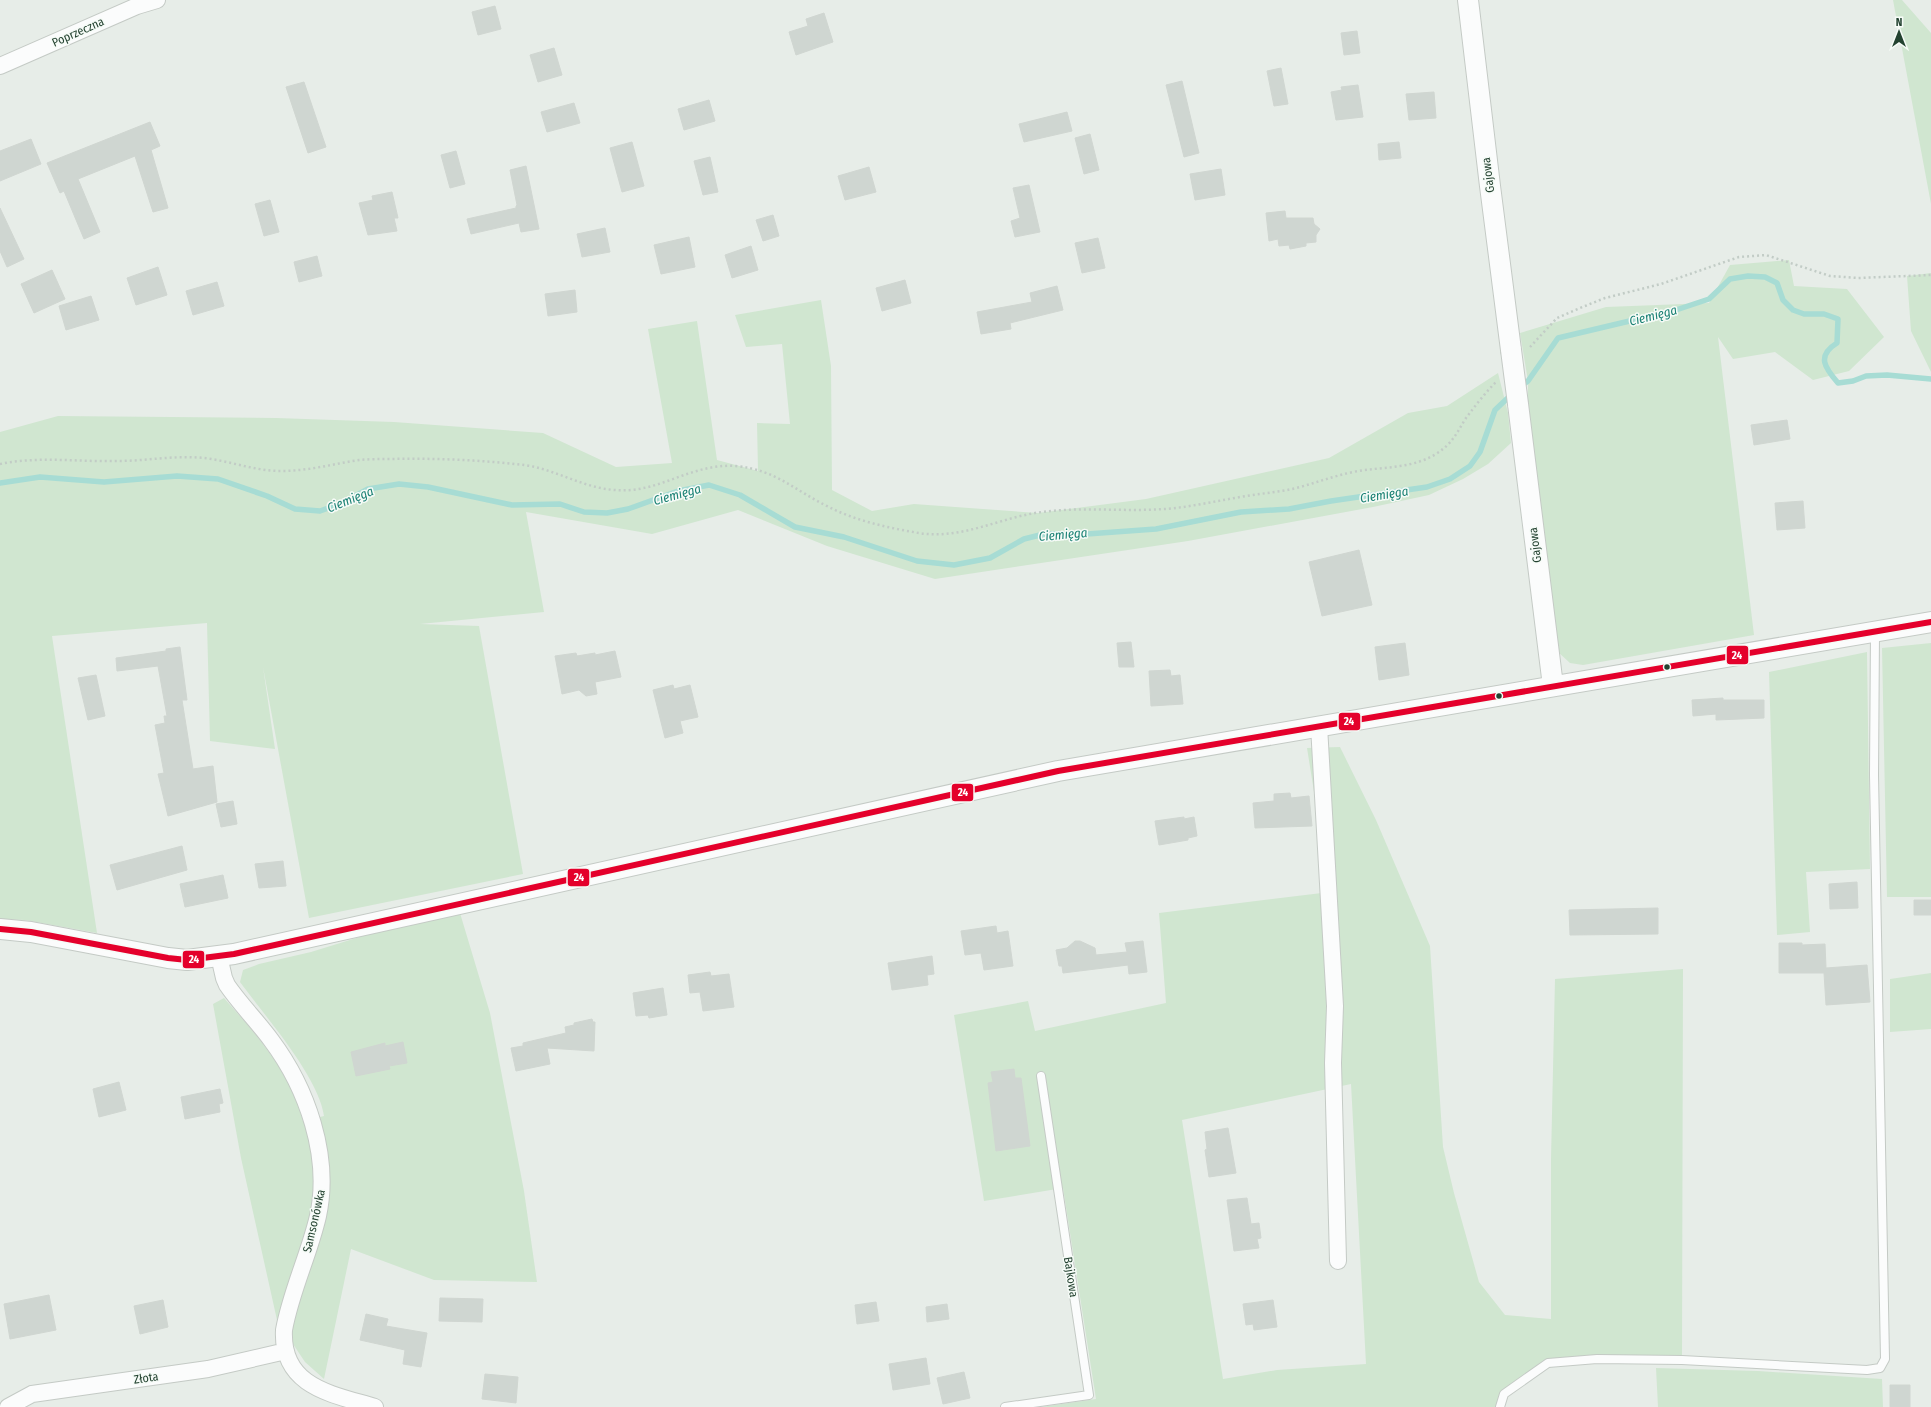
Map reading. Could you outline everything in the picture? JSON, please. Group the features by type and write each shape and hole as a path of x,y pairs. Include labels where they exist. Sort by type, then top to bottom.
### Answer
{"street":[{"name":"Poprzeczna","path":"0,66 137,6 157,0"},
{"name":"Gajowa","path":"1468,0 1490,186 1518,351 1518,404 1553,686"},
{"path":"0,929 31,932 168,958 188,960 219,956 278,945 508,892 1058,771 1553,686 1732,661 1931,622"},
{"path":"1319,726 1335,1006 1333,1063 1338,1261"},
{"name":"Samsonówka","path":"219,956 227,985 271,1040 299,1086 312,1122 322,1166 322,1184 318,1216 286,1322 284,1336 286,1351 297,1375 310,1384 330,1393 375,1407"},
{"name":"Złota","path":"7,1407 13,1402 32,1394 208,1369 286,1351"}],"lane":[{"path":"1500,1407 1504,1394 1548,1363 1597,1359 1682,1360 1867,1370 1880,1368 1885,1359 1874,775 1875,632"},
{"name":"Bajkowa","path":"1005,1407 1089,1395 1041,1076"}],"path":[{"path":"1518,351 1557,318 1580,308 1605,298 1661,284 1739,257 1766,255 1830,276 1858,278 1931,275"},
{"path":"0,464 40,458 124,461 160,458 197,458 280,471 324,468 361,460 439,459 529,466 586,485 616,490 640,490 662,484 680,475 710,467 733,466 754,469 774,475 829,508 858,518 923,534 953,534 1044,511 1133,511 1175,508 1299,487 1326,477 1364,470 1411,466 1437,453 1455,438 1464,421 1499,379"}],"green space":[{"path":"1893,0 1902,0 1931,33 1931,204"},
{"path":"1789,260 1794,286 1847,289 1884,337 1849,371 1813,380 1775,352 1733,359 1718,337 1754,635 1583,665 1570,663 1558,652 1528,413 1528,381 1520,333 1606,307 1709,303 1730,265"},
{"path":"1931,273 1931,372 1911,331 1907,276"},
{"path":"821,300 831,366 832,490 872,511 914,504 1038,513 1146,499 1329,458 1408,413 1447,406 1498,373 1508,413 1511,443 1488,464 1463,479 1429,495 1373,507 1188,541 935,579 827,546 738,510 652,534 526,512 544,612 420,624 479,626 523,874 309,918 263,667 275,749 210,741 207,623 52,636 97,933 25,920 0,919 0,432 58,416 276,418 394,422 543,433 616,467 672,463 648,329 697,321 717,460 758,471 757,423 790,424 782,344 746,347 735,315"},
{"path":"1931,643 1931,897 1887,897 1882,648"},
{"path":"1867,652 1870,869 1806,872 1810,932 1777,935 1769,672"},
{"path":"1340,747 1376,820 1430,946 1443,1147 1454,1193 1479,1282 1505,1315 1551,1319 1551,1159 1555,979 1683,969 1682,1360 1548,1363 1504,1394 1500,1407 1041,1407 1096,1399 1063,1188 984,1201 954,1015 1028,1001 1035,1031 1166,1003 1159,913 1330,892 1307,748","holes":["1351,1084 1366,1364 1277,1370 1223,1379 1182,1120"]},
{"path":"460,913 490,1013 524,1191 537,1282 434,1280 351,1249 324,1379 305,1362 277,1320 241,1158 213,1004 224,998 260,1040 281,1070 297,1103 303,1121 324,1116 320,1100 302,1065 240,982 243,970 259,964 311,952 379,931"},
{"path":"1931,973 1931,1029 1890,1032 1890,979"},
{"path":"1656,1368 1758,1371 1882,1379 1883,1407 1658,1407"}],"building":[{"path":"495,6 501,29 478,35 472,12"},
{"path":"824,13 833,42 796,55 789,32 808,26 806,19"},
{"path":"1357,31 1360,53 1344,55 1341,33"},
{"path":"554,48 562,75 538,82 530,55"},
{"path":"1281,68 1288,104 1274,106 1267,71"},
{"path":"1182,81 1199,153 1184,157 1166,85"},
{"path":"304,82 326,147 308,153 286,87"},
{"path":"1358,85 1363,117 1336,120 1331,92 1342,90 1341,87"},
{"path":"1434,92 1436,118 1409,120 1406,94"},
{"path":"709,100 715,121 684,130 678,109"},
{"path":"574,103 580,123 547,132 541,112"},
{"path":"1067,112 1072,131 1024,142 1019,124"},
{"path":"150,122 160,146 151,150 168,208 153,212 135,156 78,179 100,232 84,239 64,191 60,193 47,163"},
{"path":"1090,134 1099,170 1084,174 1075,138"},
{"path":"31,139 41,164 0,181 0,151"},
{"path":"632,142 644,186 622,192 610,148"},
{"path":"1399,142 1401,158 1379,160 1378,144"},
{"path":"456,151 465,184 450,188 441,155"},
{"path":"710,157 718,192 703,195 694,161"},
{"path":"526,166 539,229 521,232 519,223 471,234 467,219 516,208 517,205 510,170"},
{"path":"869,167 876,192 845,200 838,176"},
{"path":"1221,169 1225,195 1195,200 1190,174"},
{"path":"1029,185 1040,232 1015,237 1011,221 1020,218 1013,188"},
{"path":"392,192 398,218 394,218 397,231 368,235 359,203 373,200 372,196"},
{"path":"270,200 279,232 264,236 255,204"},
{"path":"0,208 24,259 7,267 0,251"},
{"path":"1285,211 1286,218 1313,218 1314,224 1320,229 1316,235 1316,242 1306,243 1306,246 1290,249 1289,245 1279,246 1278,239 1269,241 1266,213"},
{"path":"773,215 779,236 763,241 756,220"},
{"path":"605,228 610,252 582,257 577,234"},
{"path":"689,237 695,267 661,274 654,245"},
{"path":"1098,238 1105,268 1082,273 1075,243"},
{"path":"751,246 758,270 732,278 725,255"},
{"path":"317,256 322,276 299,282 294,262"},
{"path":"158,267 167,295 136,305 127,278"},
{"path":"52,270 65,299 34,313 21,284"},
{"path":"905,280 911,303 882,311 876,288"},
{"path":"217,282 224,306 193,315 186,291"},
{"path":"1057,286 1063,310 1010,323 1011,329 981,334 977,312 1032,302 1030,293"},
{"path":"575,290 577,312 548,316 545,294"},
{"path":"91,296 99,320 66,330 59,306"},
{"path":"1787,420 1790,439 1754,445 1751,425"},
{"path":"1803,501 1805,528 1777,530 1775,503"},
{"path":"1359,550 1372,605 1322,616 1309,562"},
{"path":"1131,642 1134,667 1119,667 1117,643"},
{"path":"1405,643 1409,675 1379,680 1375,647"},
{"path":"180,647 187,700 182,700 193,769 213,766 217,802 168,816 158,774 164,773 155,725 165,723 164,716 167,716 158,666 117,671 116,658 166,651 166,649"},
{"path":"615,651 621,677 595,682 597,694 586,696 579,690 562,694 555,656 576,653 577,656 595,653 595,655"},
{"path":"1170,670 1171,676 1180,675 1183,704 1151,706 1149,671"},
{"path":"96,675 105,716 88,720 78,678"},
{"path":"673,685 674,689 690,685 698,717 680,721 683,733 665,738 653,690"},
{"path":"1723,698 1723,700 1764,700 1764,718 1716,720 1716,714 1693,716 1692,700"},
{"path":"1290,793 1291,798 1309,796 1312,826 1255,828 1253,803 1274,801 1274,794"},
{"path":"233,801 237,824 221,827 216,804"},
{"path":"1184,817 1184,819 1194,817 1197,836 1188,838 1188,840 1159,845 1155,821"},
{"path":"182,846 187,870 117,890 110,865"},
{"path":"283,861 286,886 259,888 255,864"},
{"path":"223,875 228,898 185,907 180,884"},
{"path":"1857,882 1858,908 1830,909 1829,884"},
{"path":"1914,900 1931,900 1931,915 1914,915"},
{"path":"1658,908 1658,934 1570,935 1569,910"},
{"path":"996,926 997,933 1008,931 1013,966 984,970 981,953 965,955 961,931"},
{"path":"1075,941 1080,941 1095,948 1096,955 1127,952 1125,943 1143,941 1147,972 1129,974 1128,965 1063,973 1062,966 1059,966 1056,950 1067,948"},
{"path":"1779,943 1802,943 1802,945 1825,944 1826,968 1867,965 1870,1002 1826,1005 1824,973 1779,973"},
{"path":"932,956 934,974 927,975 928,985 892,990 888,963"},
{"path":"710,972 711,976 729,974 734,1007 703,1011 700,992 690,993 688,975"},
{"path":"663,988 667,1015 649,1018 648,1015 636,1016 633,993"},
{"path":"592,1019 593,1022 595,1022 594,1051 547,1048 550,1064 516,1071 511,1048 523,1046 523,1043 566,1033 565,1027 574,1025 574,1023"},
{"path":"403,1042 407,1063 389,1066 390,1069 356,1076 351,1052 385,1043 385,1046"},
{"path":"1014,1069 1015,1078 1021,1078 1030,1146 996,1151 988,1083 993,1082 991,1072"},
{"path":"119,1082 126,1110 99,1117 93,1089"},
{"path":"220,1089 223,1103 219,1104 220,1112 185,1119 181,1097"},
{"path":"1228,1128 1236,1173 1209,1177 1205,1150 1207,1149 1205,1132"},
{"path":"1247,1198 1251,1224 1259,1223 1261,1238 1257,1239 1259,1248 1234,1251 1227,1200"},
{"path":"49,1295 56,1330 10,1339 4,1304"},
{"path":"440,1298 483,1299 482,1322 439,1321"},
{"path":"163,1300 168,1327 140,1334 134,1306"},
{"path":"1273,1300 1277,1327 1254,1330 1253,1324 1246,1325 1243,1304"},
{"path":"876,1302 879,1321 857,1324 855,1305"},
{"path":"947,1304 949,1319 927,1322 926,1307"},
{"path":"366,1314 388,1319 386,1326 427,1333 421,1367 403,1364 405,1350 360,1340"},
{"path":"926,1358 930,1384 893,1390 889,1364"},
{"path":"964,1372 970,1398 943,1404 937,1378"},
{"path":"485,1374 518,1377 516,1403 482,1399"},
{"path":"1890,1385 1910,1385 1910,1407 1890,1407"}],"waterway":[{"name":"Ciemięga","path":"1521,386 1528,381 1558,338 1676,310 1709,299 1730,279 1748,276 1765,277 1777,283 1783,300 1793,310 1804,314 1824,314 1838,319 1837,343 1830,348 1825,357 1826,367 1838,383 1853,381 1866,376 1887,375 1931,379"},
{"name":"Ciemięga","path":"0,483 40,477 104,482 177,476 218,479 267,496 295,509 320,511 342,503 368,489 399,484 428,487 512,505 560,504 584,512 607,513 628,509 678,491 709,485 740,495 795,527 844,537 917,561 954,565 990,558 1024,539 1044,534 1087,534 1156,529 1241,512 1289,509 1331,501 1427,487 1450,479 1470,466 1480,452 1495,410 1513,393"}],"transit line":[{"name":"24","path":"0,929 31,932 168,958 187,960 234,954 1058,771 1931,622"}]}
